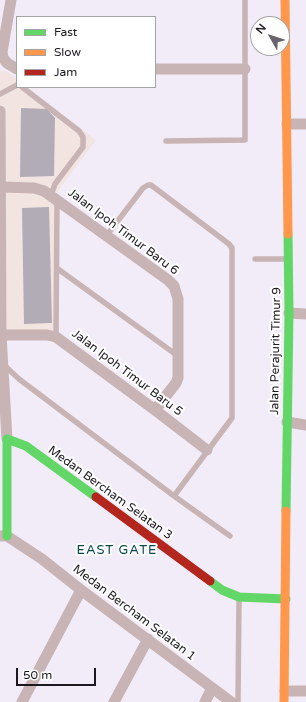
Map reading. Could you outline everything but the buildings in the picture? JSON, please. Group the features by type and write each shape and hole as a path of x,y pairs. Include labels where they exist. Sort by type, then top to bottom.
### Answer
{"street":[{"path":"11,0 2,52 3,58 7,63 16,68"},
{"name":"Jalan Perajurit Timur 9","path":"285,0 289,313 285,697"},
{"path":"156,69 245,69"},
{"path":"0,111 1,335 4,365 7,438 3,536"},
{"path":"286,124 306,124"},
{"name":"Jalan Ipoh Timur Baru 6","path":"1,187 34,188 44,191 107,235 174,286 178,299 177,381 155,410"},
{"path":"289,313 306,314"},
{"name":"Jalan Ipoh Timur Baru 5","path":"1,335 47,335 56,337 207,450"},
{"path":"287,422 306,425"},
{"name":"Medan Bercham Selatan 3","path":"7,438 26,446 222,590 239,597 286,599"},
{"name":"Medan Bercham Selatan 1","path":"3,536 42,559 231,702"},
{"path":"22,702 81,590"},
{"path":"114,702 148,639"},
{"path":"205,702 212,688"},
{"path":"285,697 306,691"}],"lane":[{"path":"166,141 244,140 245,0"},
{"path":"0,94 16,86"},
{"path":"23,88 80,131 83,137 83,147 55,184 54,197 58,269 56,337"},
{"path":"107,235 143,188 151,185 231,245 232,418 174,496"},
{"path":"255,259 288,259"},
{"path":"58,269 178,356"},
{"path":"4,365 19,379 174,496 230,536"},
{"path":"238,702 239,597"}],"shaded area":[{"path":"0,71 6,71 16,78 16,88 28,88 96,140 55,195 56,334 0,337"}],"traffic: fast":[{"path":"286,511 289,313 288,234"},
{"path":"7,536 7,439 26,446 96,497"},
{"path":"210,581 222,590 239,597 286,599"}],"traffic: slow":[{"path":"285,0 288,234"},
{"path":"284,702 286,511"}],"traffic: jam":[{"path":"96,497 210,581"}],"district":[{"name":"EAST GATE","path":"117,551"}]}
